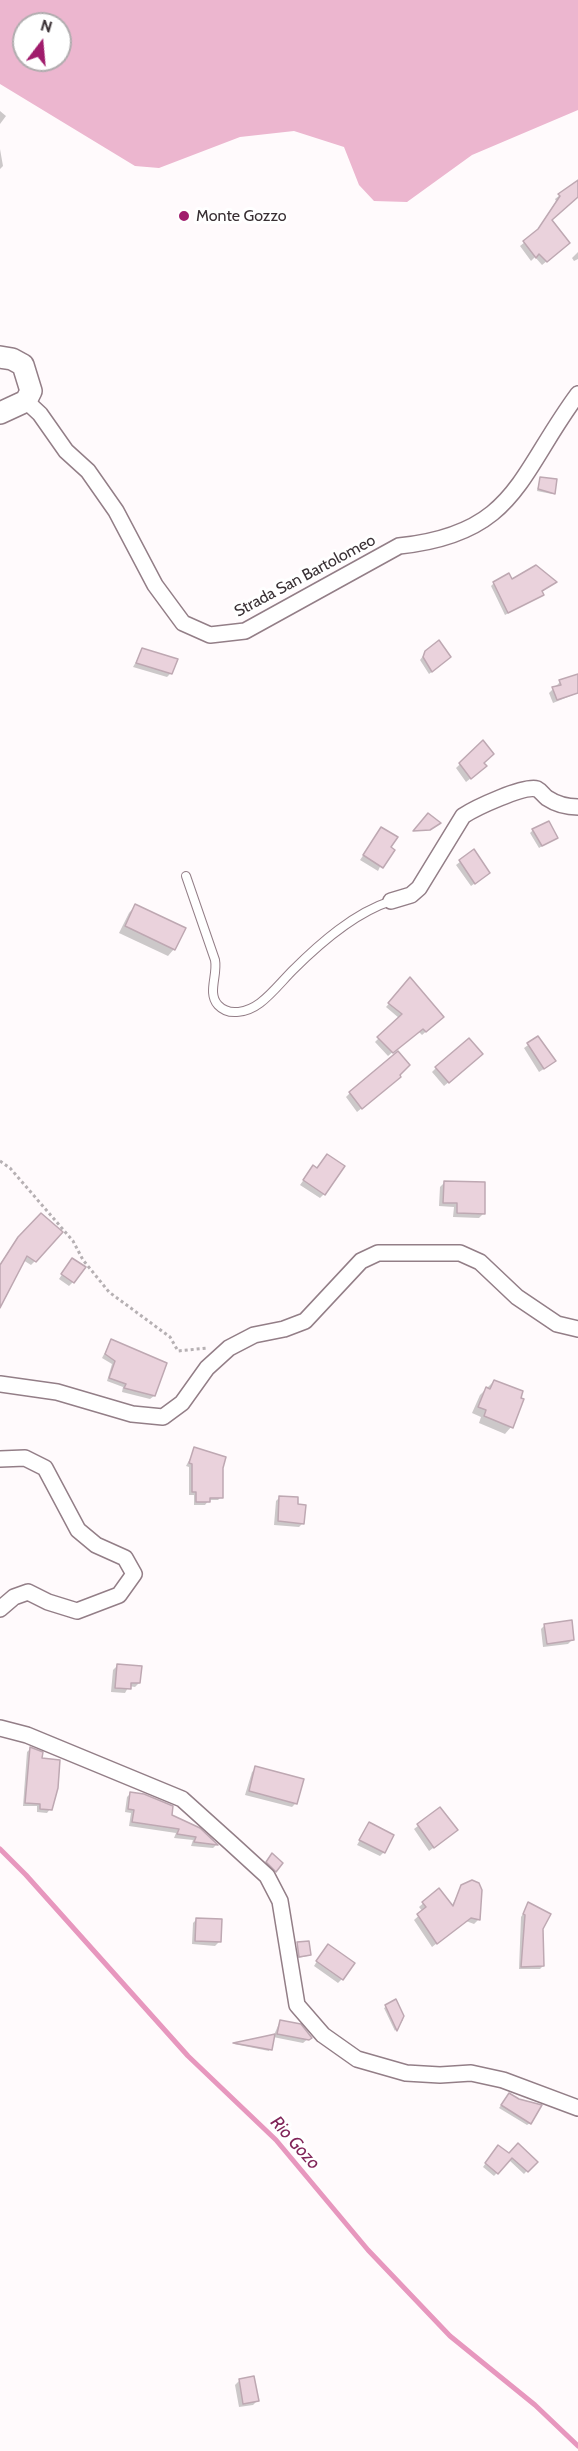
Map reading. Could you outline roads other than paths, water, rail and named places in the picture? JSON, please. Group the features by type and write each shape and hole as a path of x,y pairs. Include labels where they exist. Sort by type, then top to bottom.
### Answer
{"main road":[{"path":"0,357 12,359 23,365 31,391 26,401 0,413"}],"street":[{"name":"Strada San Bartolomeo","path":"26,401 40,414 66,451 88,471 116,511 155,585 183,623 210,635 245,631 399,546 427,543 460,534 500,509 531,470 578,394"},
{"path":"391,901 411,895 419,888 463,816 473,810 528,788 539,790 563,806 578,807"},
{"path":"0,1384 57,1392 132,1414 163,1417 182,1403 207,1368 229,1348 254,1335 284,1329 305,1321 361,1261 378,1253 460,1253 480,1262 517,1297 557,1324 578,1329"},
{"path":"0,1459 25,1458 45,1468 78,1530 96,1545 125,1558 134,1574 119,1595 77,1611 48,1602 28,1592 14,1597 0,1610"},
{"path":"0,1728 27,1735 182,1799 267,1876 280,1901 297,2005 323,2035 357,2059 406,2073 440,2075 471,2073 503,2080 578,2108"}],"lane":[{"path":"186,876 215,960 217,971 212,994 217,1004 226,1011 236,1013 259,1004 303,960 356,917 391,901"}],"waterway":[{"name":"Rio Gozo","path":"0,1849 188,2056 276,2140 368,2250 450,2336 535,2405 578,2446"}],"place":[{"name":"Monte Gozzo","path":"184,216"}]}
